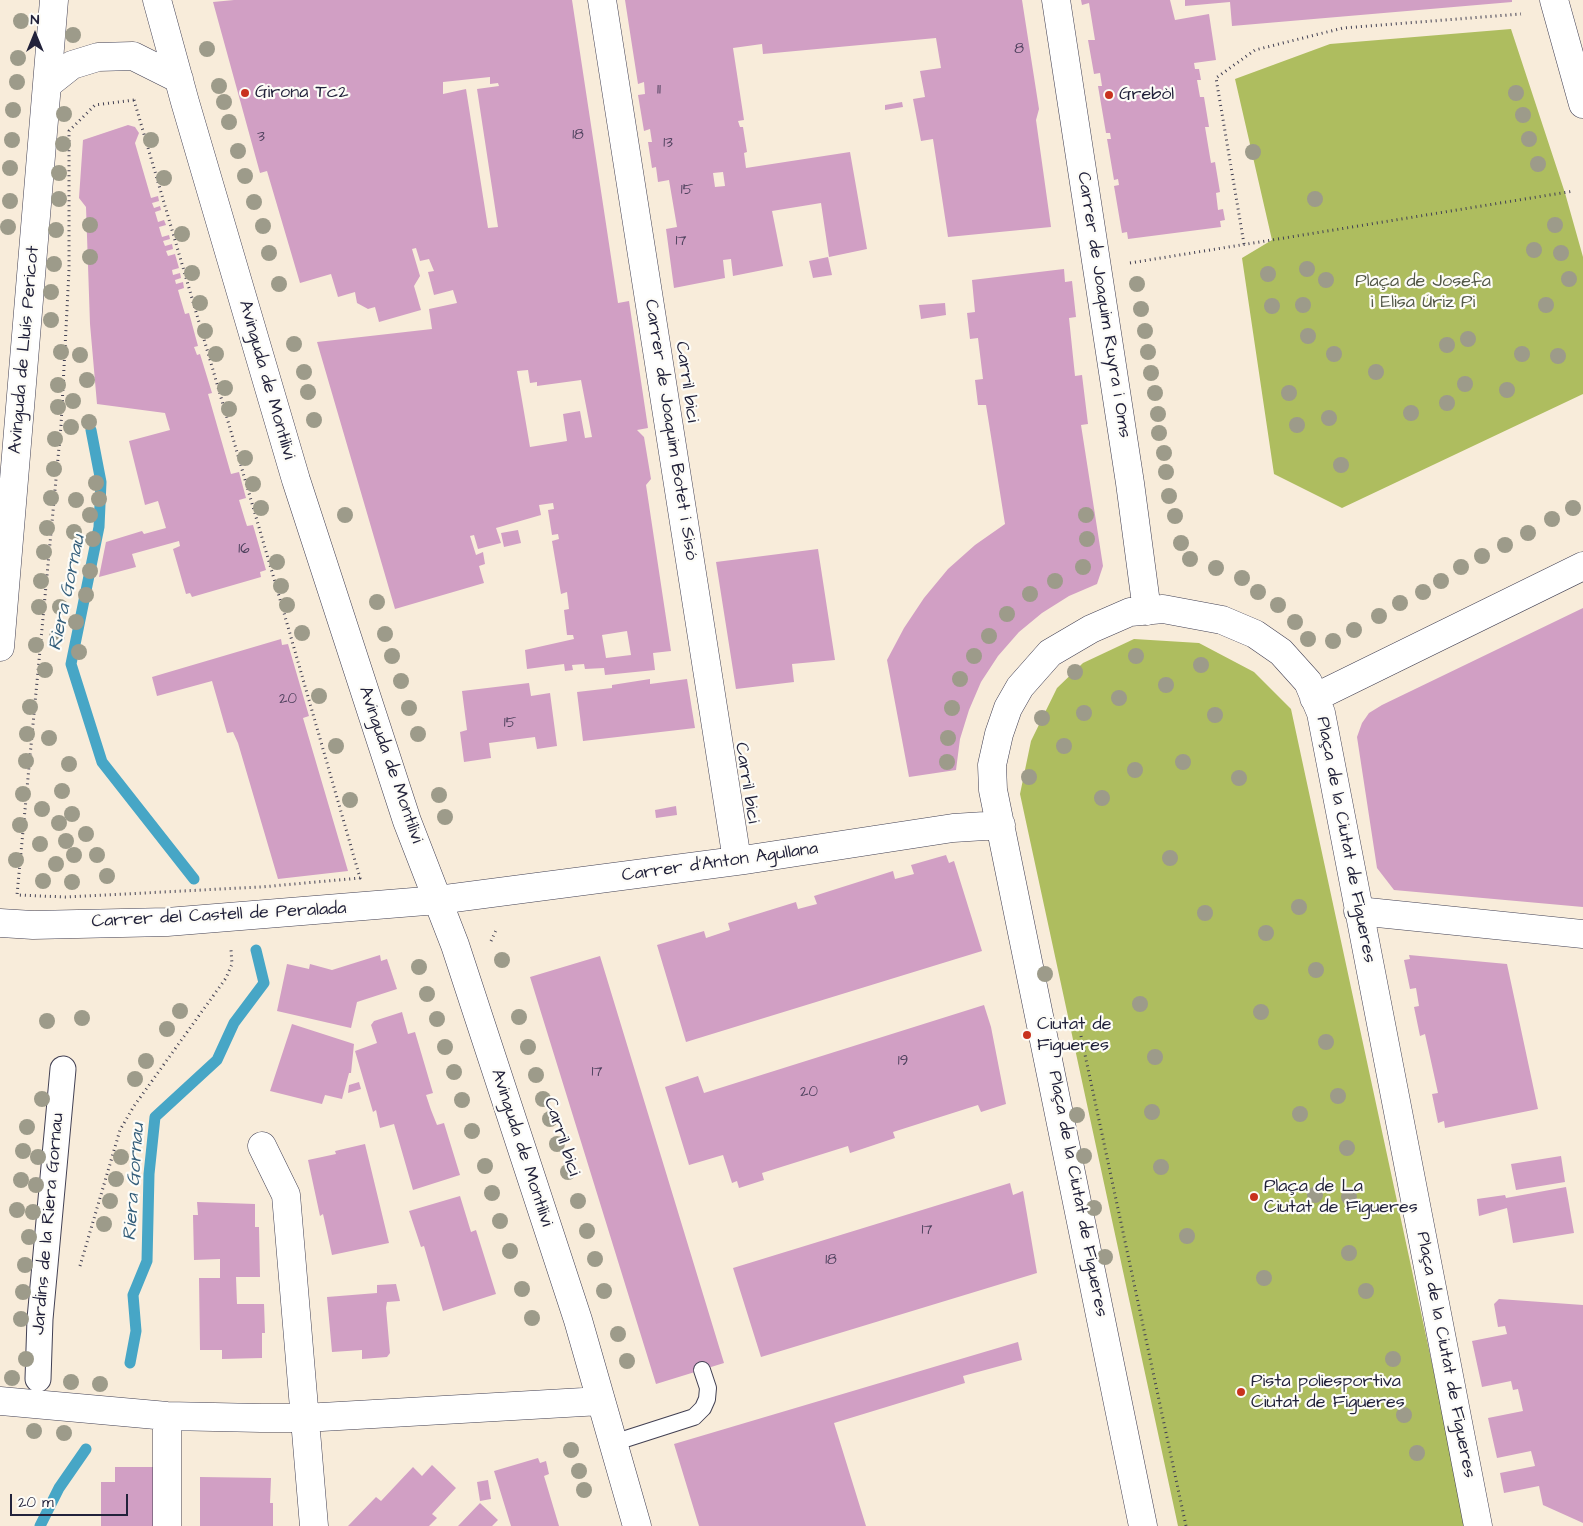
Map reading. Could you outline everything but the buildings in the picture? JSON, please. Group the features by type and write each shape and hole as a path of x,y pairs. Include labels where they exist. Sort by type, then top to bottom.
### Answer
{"street":[{"name":"Avinguda de Lluís Pericot","path":"0,647 54,0"},
{"name":"Avinguda de Montilivi","path":"157,0 178,79 296,480 407,820 455,945 578,1320 637,1526"},
{"name":"Carrer de Joaquim Botet i Sisó","path":"602,0 737,860"},
{"name":"Carrer de Joaquim Ruyra i Oms","path":"1056,0 1127,464 1147,611"},
{"path":"1554,0 1583,104"},
{"path":"48,84 72,65 98,57 133,56 178,79"},
{"path":"1314,698 1583,566"},
{"name":"Plaça de la Ciutat de Figueres","path":"1143,1526 994,790 992,765 999,734 1008,708 1020,687 1050,653 1067,642 1130,612 1163,609 1222,620 1254,634 1281,652 1308,682 1325,730 1358,911 1478,1526"},
{"name":"Carrer d'Anton Agullana","path":"438,900 737,860 954,828 1001,825"},
{"name":"Carrer del Castell de Peralada","path":"0,923 33,925 167,922 438,900"},
{"path":"1358,911 1583,934"},
{"name":"Jardins de la Riera Gornau","path":"38,1379 40,1319 63,1069"},
{"path":"262,1146 286,1195 314,1526"},
{"path":"0,1401 167,1416 304,1418 601,1401"},
{"path":"167,1416 167,1526"}],"lane":[{"path":"613,1443 694,1417 703,1408 708,1388 702,1370"}],"path":[{"path":"1244,244 1216,78 1254,50 1343,28 1527,14"},
{"path":"134,100 276,587 360,878 262,887 75,897 17,895 61,426 69,270 69,131 95,105 134,100"},
{"path":"1127,264 1574,192"},
{"path":"489,948 493,932 499,926"},
{"path":"79,1270 120,1130 134,1106 226,978 232,964 231,948"},
{"path":"1080,1029 1186,1526"}],"green space":[{"name":"Plaça de Josefa i Elisa Úriz Pi","path":"1511,29 1565,193 1583,257 1583,394 1342,508 1274,474 1242,258 1272,240 1235,79 1330,44"},
{"name":"Plaça de La Ciutat de Figueres","path":"1134,639 1199,643 1254,672 1291,709 1467,1526 1178,1526 1020,794 1031,741 1057,688 1083,663"}],"waterway":[{"name":"Riera Gornau","path":"91,430 101,482 99,527 71,664 102,762 194,879"},
{"name":"Riera Gornau","path":"130,1363 136,1331 133,1295 147,1261 149,1174 155,1117 217,1060 234,1023 264,983 256,950"},
{"name":"Riera Gornau","path":"40,1526 59,1488 86,1449"}],"place":[{"name":"Girona Tc2","path":"245,93"},
{"name":"Grebòl","path":"1109,95"},
{"name":"Ciutat de Figueres","path":"1027,1035"},
{"name":"Plaça de La Ciutat de Figueres","path":"1254,1197"},
{"name":"Pista poliesportiva Ciutat de Figueres","path":"1241,1392"}]}
